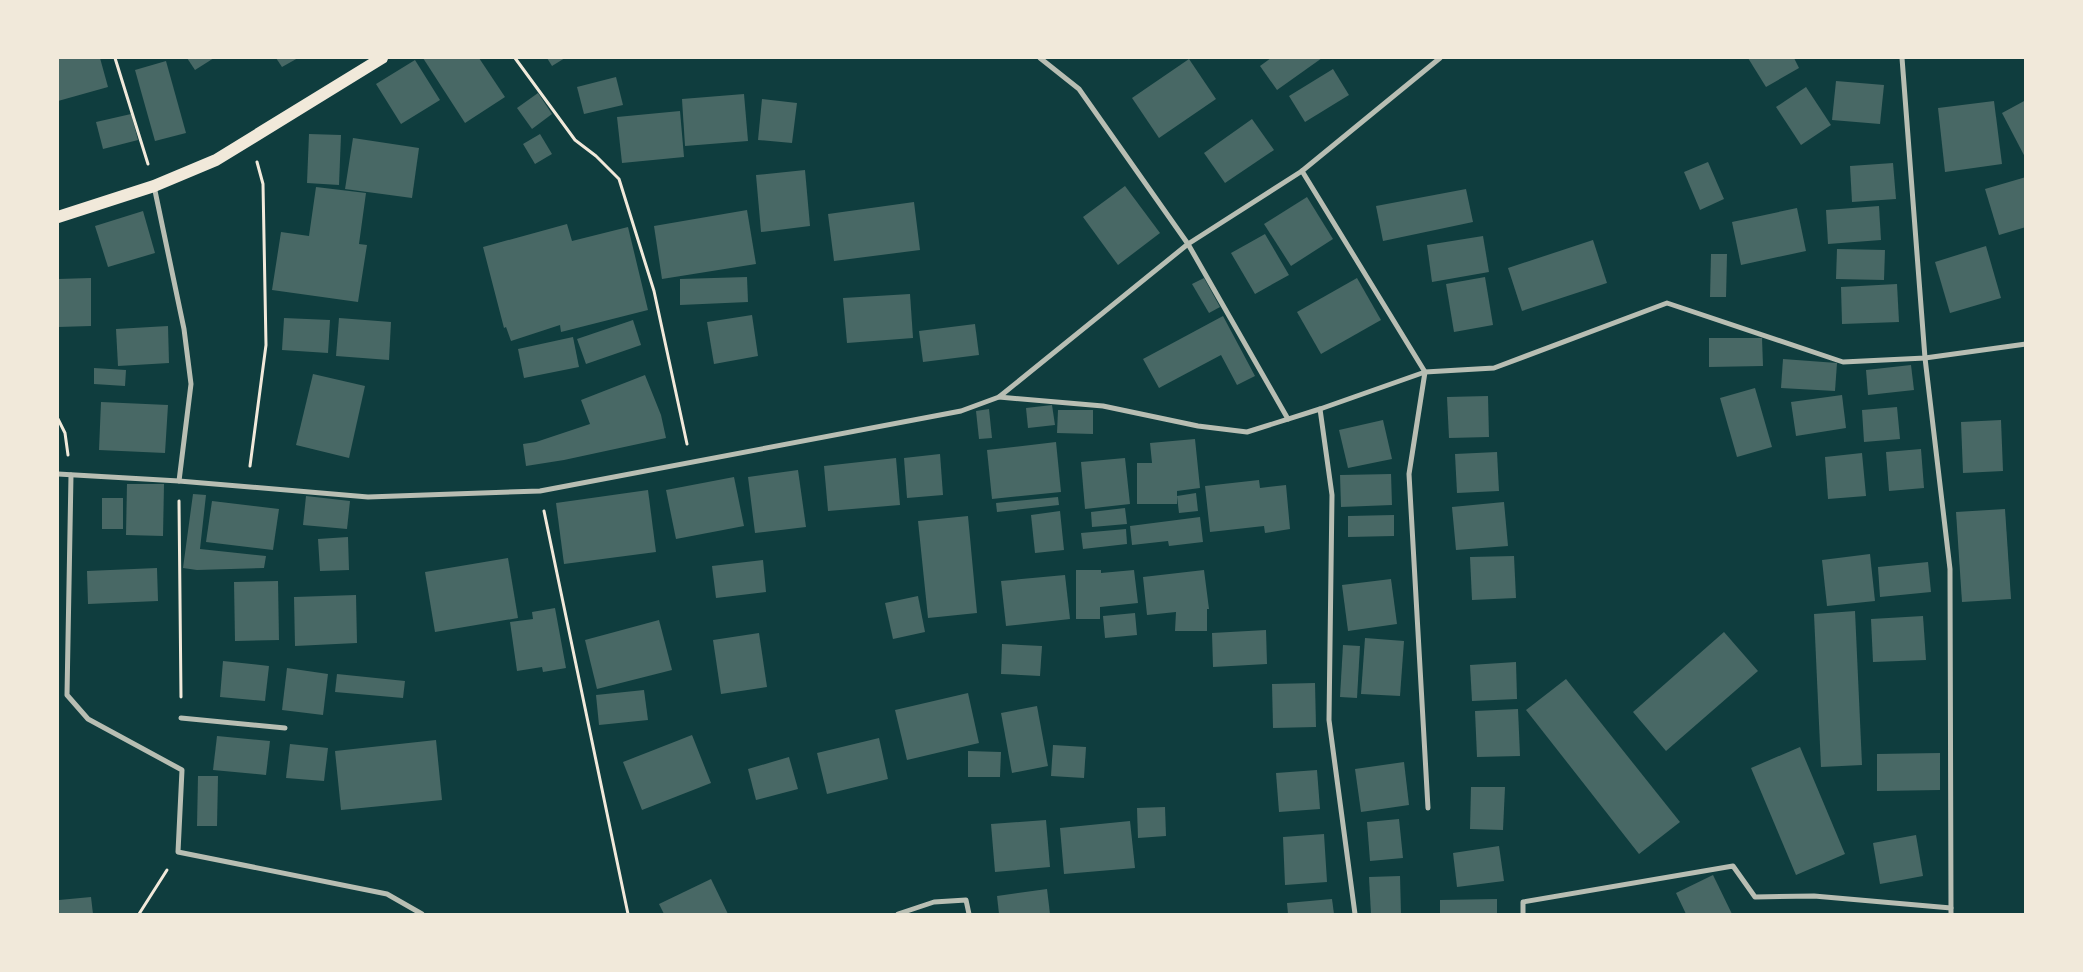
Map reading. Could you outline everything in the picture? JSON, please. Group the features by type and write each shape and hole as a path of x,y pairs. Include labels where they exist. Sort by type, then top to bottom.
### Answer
{"main road":[{"path":"58,217 154,186 216,160 382,58"}],"street":[{"path":"1040,58 1079,89 1188,244 1288,419"},
{"path":"58,474 179,481 368,497 540,491 962,411 999,397 1188,244 1302,171 1440,58"},
{"path":"1902,58 1925,358 1950,569 1951,914"},
{"path":"1302,171 1425,372 1408,474 1428,808"},
{"path":"154,186 184,329 191,384 179,481"},
{"path":"999,397 1103,406 1198,426 1247,432 1320,409 1425,372 1494,368 1667,303 1843,362 1925,358 2026,344"},
{"path":"1320,409 1332,495 1329,720 1355,914"},
{"path":"71,475 67,695 88,719 182,770 178,852 387,894 422,914"},
{"path":"182,718 285,728"},
{"path":"1523,914 1523,902 1733,866 1755,897 1814,896 1951,908"},
{"path":"898,914 934,902 966,900 969,914"}],"path":[{"path":"116,58 154,186"},
{"path":"514,58 575,140 596,156 619,179 654,290 691,461"},
{"path":"247,487 266,345 263,184 250,139"},
{"path":"58,419 65,433 71,475"},
{"path":"179,481 182,718"},
{"path":"540,491 628,914"},
{"path":"139,914 178,852"}],"building":[{"path":"58,58 100,58 108,87 58,101"},
{"path":"187,58 214,58 195,70"},
{"path":"276,58 298,58 282,67"},
{"path":"423,58 479,58 505,97 465,123"},
{"path":"547,58 565,58 552,66"},
{"path":"1271,58 1322,58 1277,90 1260,66"},
{"path":"1748,58 1794,58 1799,68 1766,87"},
{"path":"1189,59 1216,99 1159,138 1132,98"},
{"path":"415,60 440,100 401,124 376,84"},
{"path":"166,61 186,133 155,141 135,70"},
{"path":"1333,69 1349,95 1305,122 1289,96"},
{"path":"616,77 623,105 584,114 577,87"},
{"path":"1836,81 1884,85 1880,124 1832,120"},
{"path":"1806,87 1831,125 1801,145 1776,107"},
{"path":"538,93 552,114 532,129 517,108"},
{"path":"744,94 748,141 685,146 682,99"},
{"path":"762,99 797,103 792,143 758,140"},
{"path":"2026,100 2026,159 2002,113"},
{"path":"1994,101 2002,164 1945,172 1938,108"},
{"path":"680,111 684,157 622,163 617,117"},
{"path":"131,114 138,140 103,149 96,122"},
{"path":"1252,119 1274,150 1225,183 1204,153"},
{"path":"309,134 341,135 339,185 307,183"},
{"path":"540,134 552,154 535,164 523,144"},
{"path":"353,138 419,148 412,198 345,189"},
{"path":"1708,162 1724,199 1700,210 1684,172"},
{"path":"1893,163 1896,199 1852,202 1850,166"},
{"path":"805,170 810,226 761,232 756,175"},
{"path":"2026,177 2026,227 1999,235 1985,189"},
{"path":"1125,186 1160,233 1118,265 1083,217"},
{"path":"316,187 366,193 359,244 367,245 358,302 272,290 281,232 309,236"},
{"path":"1466,189 1473,222 1383,241 1376,206"},
{"path":"1307,197 1333,239 1291,266 1264,224"},
{"path":"914,202 920,250 834,261 828,214"},
{"path":"1879,206 1881,240 1828,244 1826,210"},
{"path":"1797,208 1806,251 1741,265 1732,222"},
{"path":"747,210 756,264 662,279 654,226"},
{"path":"143,211 155,253 108,267 95,226"},
{"path":"567,224 572,241 628,227 648,310 561,332 560,325 511,341 506,327 504,328 483,247"},
{"path":"1265,234 1289,275 1255,294 1231,253"},
{"path":"1483,236 1489,272 1432,282 1427,245"},
{"path":"1593,240 1607,283 1522,311 1508,268"},
{"path":"1986,246 2001,298 1950,313 1935,262"},
{"path":"1837,249 1885,250 1884,280 1836,279"},
{"path":"1711,254 1727,254 1726,297 1710,297"},
{"path":"747,277 748,302 680,305 680,279"},
{"path":"1485,277 1493,325 1454,332 1446,284"},
{"path":"91,278 91,326 58,327 58,279"},
{"path":"1204,278 1220,307 1209,313 1192,284"},
{"path":"1357,278 1381,320 1321,354 1297,312"},
{"path":"1897,284 1899,322 1842,324 1841,287"},
{"path":"910,294 913,338 847,343 843,298"},
{"path":"752,315 758,356 714,364 707,322"},
{"path":"1223,316 1255,376 1237,385 1221,355 1159,388 1143,359"},
{"path":"284,318 330,320 328,353 282,350"},
{"path":"339,318 391,322 389,360 336,356"},
{"path":"633,320 641,345 586,364 577,339"},
{"path":"975,324 979,355 923,362 919,331"},
{"path":"168,326 169,363 118,366 116,329"},
{"path":"573,337 579,367 524,378 518,349"},
{"path":"1709,338 1762,338 1763,366 1709,367"},
{"path":"1783,359 1837,363 1835,391 1781,388"},
{"path":"1911,365 1914,390 1868,395 1866,370"},
{"path":"94,368 126,370 125,386 94,384"},
{"path":"313,374 365,386 349,458 296,445"},
{"path":"645,375 661,415 666,438 564,460 526,466 523,444 536,442 590,424 581,400"},
{"path":"1755,388 1772,447 1737,457 1720,398"},
{"path":"1842,395 1846,428 1796,436 1791,402"},
{"path":"1488,396 1489,437 1449,438 1447,397"},
{"path":"101,402 168,405 165,453 99,450"},
{"path":"1052,405 1055,425 1028,428 1026,408"},
{"path":"1897,407 1900,439 1864,442 1862,410"},
{"path":"989,409 992,438 979,439 976,411"},
{"path":"1058,410 1093,410 1093,434 1057,433"},
{"path":"1383,420 1392,459 1348,468 1339,430"},
{"path":"2001,420 2003,471 1963,473 1961,422"},
{"path":"1195,439 1200,488 1177,491 1177,504 1137,504 1137,463 1152,463 1150,443"},
{"path":"1056,442 1061,492 992,499 987,450"},
{"path":"1921,449 1924,488 1889,491 1886,452"},
{"path":"1497,452 1499,491 1457,493 1455,454"},
{"path":"1862,453 1866,496 1828,499 1825,457"},
{"path":"940,454 943,495 907,498 904,458"},
{"path":"896,458 900,505 828,511 824,466"},
{"path":"1125,458 1130,504 1085,509 1081,462"},
{"path":"798,470 806,527 755,533 748,477"},
{"path":"1391,474 1392,505 1341,507 1340,475"},
{"path":"734,477 744,526 676,539 666,490"},
{"path":"1259,480 1260,488 1286,485 1290,529 1265,533 1264,526 1210,532 1205,486"},
{"path":"127,484 164,484 163,536 126,535"},
{"path":"648,490 656,552 564,564 556,503"},
{"path":"1196,493 1198,511 1179,513 1177,496"},
{"path":"193,494 206,495 200,549 266,556 264,568 197,570 183,568"},
{"path":"306,496 350,501 347,529 303,525"},
{"path":"1058,497 1059,505 997,512 996,503"},
{"path":"102,498 123,498 123,529 102,529"},
{"path":"212,501 279,509 273,550 206,542"},
{"path":"1504,502 1508,546 1456,550 1452,507"},
{"path":"1125,508 1127,524 1092,527 1091,512"},
{"path":"2005,509 2011,599 1962,602 1956,512"},
{"path":"1060,511 1064,550 1035,553 1031,515"},
{"path":"1394,515 1394,536 1348,537 1348,516"},
{"path":"968,516 977,613 928,618 918,521"},
{"path":"1200,517 1203,542 1169,546 1168,541 1132,545 1130,526"},
{"path":"1126,529 1127,544 1083,549 1081,533"},
{"path":"348,537 349,570 320,571 318,539"},
{"path":"1870,554 1875,601 1827,606 1822,560"},
{"path":"1514,556 1516,598 1472,600 1470,557"},
{"path":"508,558 518,618 435,632 425,572"},
{"path":"763,560 766,592 716,598 712,566"},
{"path":"1928,562 1931,592 1880,597 1878,567"},
{"path":"157,568 158,601 88,604 87,571"},
{"path":"1076,570 1101,570 1101,573 1134,570 1138,603 1100,607 1100,619 1076,619"},
{"path":"1204,570 1209,609 1207,609 1207,631 1175,631 1176,612 1147,615 1143,577"},
{"path":"1065,575 1070,619 1006,626 1001,581"},
{"path":"1391,579 1397,624 1348,631 1342,585"},
{"path":"278,581 279,640 235,641 234,582"},
{"path":"356,595 357,643 295,646 294,597"},
{"path":"918,596 925,632 893,639 885,603"},
{"path":"555,608 566,668 543,672 542,667 517,671 510,622 533,619 532,612"},
{"path":"1855,611 1862,765 1821,767 1814,614"},
{"path":"1135,613 1137,635 1105,638 1103,616"},
{"path":"1923,616 1926,660 1873,662 1871,619"},
{"path":"659,620 672,670 597,689 585,640"},
{"path":"1266,630 1267,664 1213,667 1212,633"},
{"path":"1724,632 1758,671 1666,751 1633,712"},
{"path":"759,633 767,687 721,694 713,640"},
{"path":"1365,638 1404,641 1400,696 1361,694"},
{"path":"1002,644 1042,646 1040,676 1001,674"},
{"path":"1343,645 1360,646 1357,698 1340,697"},
{"path":"223,661 269,666 265,701 220,697"},
{"path":"1516,662 1517,699 1472,701 1470,665"},
{"path":"287,668 328,674 323,715 282,710"},
{"path":"337,674 405,681 403,698 335,692"},
{"path":"1566,679 1680,822 1639,854 1526,710"},
{"path":"1315,683 1316,727 1273,728 1272,684"},
{"path":"644,690 648,720 599,725 596,695"},
{"path":"968,693 979,743 907,760 895,710"},
{"path":"1037,706 1048,766 1012,773 1001,713"},
{"path":"1518,709 1520,756 1477,757 1475,711"},
{"path":"692,735 711,783 642,810 623,762"},
{"path":"217,736 270,741 266,775 213,770"},
{"path":"879,738 888,779 827,794 817,753"},
{"path":"436,740 442,800 341,810 335,751"},
{"path":"290,744 328,748 324,781 286,778"},
{"path":"1053,745 1086,747 1084,778 1051,776"},
{"path":"1800,747 1845,854 1796,875 1751,768"},
{"path":"968,751 1001,752 1000,777 968,777"},
{"path":"1940,753 1940,790 1877,791 1877,754"},
{"path":"789,757 798,789 756,800 748,769"},
{"path":"1404,762 1409,805 1361,812 1355,769"},
{"path":"1317,770 1320,809 1279,812 1276,773"},
{"path":"198,776 218,776 217,826 197,826"},
{"path":"1471,787 1505,787 1503,830 1470,829"},
{"path":"1165,807 1166,836 1138,838 1137,808"},
{"path":"1399,819 1403,858 1370,861 1367,822"},
{"path":"1046,820 1050,867 995,872 991,824"},
{"path":"1130,821 1135,868 1064,874 1060,828"},
{"path":"1324,834 1327,882 1285,885 1283,837"},
{"path":"1916,835 1923,876 1880,884 1873,843"},
{"path":"1499,846 1504,881 1457,887 1453,853"},
{"path":"1713,875 1732,914 1686,914 1676,893"},
{"path":"1400,876 1401,914 1371,914 1369,877"},
{"path":"711,879 728,914 664,914 659,904"},
{"path":"1047,889 1050,914 999,914 997,896"},
{"path":"58,896 59,900 91,897 93,914 58,914"},
{"path":"1332,899 1334,914 1288,914 1287,903"},
{"path":"1497,899 1497,914 1440,914 1440,900"}]}
